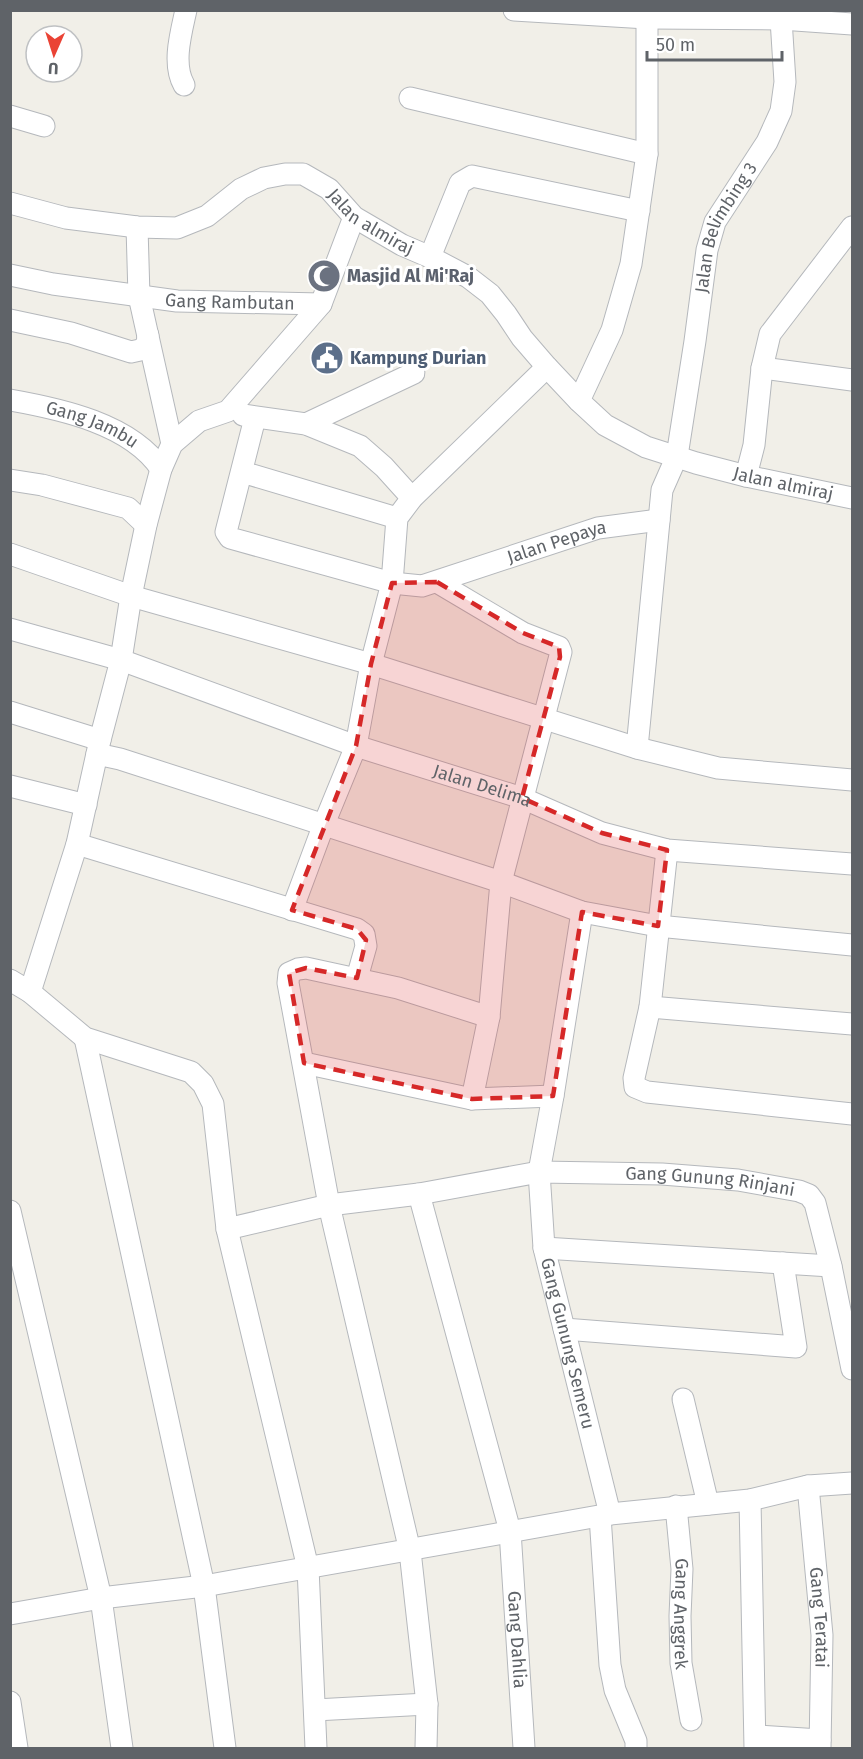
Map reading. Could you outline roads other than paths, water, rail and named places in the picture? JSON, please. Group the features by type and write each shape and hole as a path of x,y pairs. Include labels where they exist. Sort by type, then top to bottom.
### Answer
{"street":[{"path":"184,85 177,70 186,10"},
{"path":"514,10 787,15 852,24"},
{"path":"579,401 612,330 631,264 647,154 649,14"},
{"name":"Jalan Belimbing 3","path":"677,456 707,250 715,222 767,142 780,111 785,82 787,15"},
{"path":"410,98 647,154"},
{"path":"10,116 44,126"},
{"name":"Jalan almiraj","path":"10,203 66,218 137,227 177,228 207,216 241,189 264,178 285,174 303,174 321,183 341,200 354,217 402,245 468,278 490,294 522,338 547,367 605,425 646,447 696,463 852,498"},
{"path":"430,257 460,183 472,176 639,211"},
{"path":"30,992 77,844 121,660 131,596 161,469 172,444 199,421 228,411 321,303 354,217"},
{"path":"137,227 139,296 172,444"},
{"path":"746,476 754,445 762,368 770,334 852,227"},
{"name":"Gang Rambutan","path":"10,275 177,301 321,303"},
{"path":"10,320 71,333 131,352 147,345 148,335"},
{"path":"292,910 356,746 371,664 392,583 397,518 412,498 547,367"},
{"path":"762,368 852,380"},
{"path":"306,424 414,373"},
{"name":"Gang Jambu","path":"10,400 56,409 117,432 152,455 161,469"},
{"path":"228,411 255,418 306,424 360,446 384,467 412,498"},
{"name":"Jalan Pepaya","path":"255,418 226,532 230,538 392,583 422,585 437,582 598,528 659,520"},
{"path":"637,748 662,490 677,456"},
{"path":"242,472 397,518"},
{"path":"10,480 42,485 128,508 146,525"},
{"path":"10,554 131,596 371,664 637,748 718,768 852,780"},
{"path":"437,582 524,633 559,647 560,657 501,882 489,1017 472,1099"},
{"name":"Jalan Delima","path":"10,629 121,660 356,746 522,798 602,832 667,850 852,864"},
{"path":"10,712 99,747 120,759 501,882 582,912 658,926 852,945"},
{"path":"10,786 86,805"},
{"path":"77,844 357,929 364,934 366,946 357,978"},
{"path":"667,850 650,1007 634,1087 647,1092 852,1114"},
{"name":"Gang Gunung Semeru","path":"582,912 539,1172 544,1248 605,1515 610,1665 615,1690 636,1741 636,1749"},
{"path":"426,1749 427,1704 410,1551 329,1205 288,983 289,974 306,968 357,978 398,988 489,1017"},
{"path":"10,980 30,992 85,1038 191,1072 203,1084 213,1104 227,1229 308,1568 316,1749"},
{"path":"650,1007 852,1024"},
{"path":"85,1038 204,1586 225,1749"},
{"path":"304,1063 472,1099 553,1096"},
{"name":"Gang Gunung Rinjani","path":"227,1229 329,1205 419,1194 539,1172 662,1174 738,1180 799,1191 809,1195 814,1203 831,1266 852,1369"},
{"name":"Gang Dahlia","path":"419,1194 510,1531 524,1749"},
{"path":"10,1211 101,1598 122,1749"},
{"path":"544,1248 831,1266"},
{"path":"564,1329 796,1347 783,1263"},
{"path":"683,1399 708,1504"},
{"path":"10,1614 101,1598 204,1586 605,1515 750,1500 808,1486 852,1483"},
{"name":"Gang Teratai","path":"808,1486 822,1635 820,1744"},
{"path":"750,1500 756,1742 820,1744"},
{"name":"Gang Anggrek","path":"676,1506 682,1569 681,1663 691,1720"},
{"path":"10,1702 17,1749"},
{"path":"315,1710 427,1704"}],"place":[{"name":"Masjid Al Mi'Raj","path":"324,276"},
{"name":"Kampung Durian","path":"327,358"}]}
